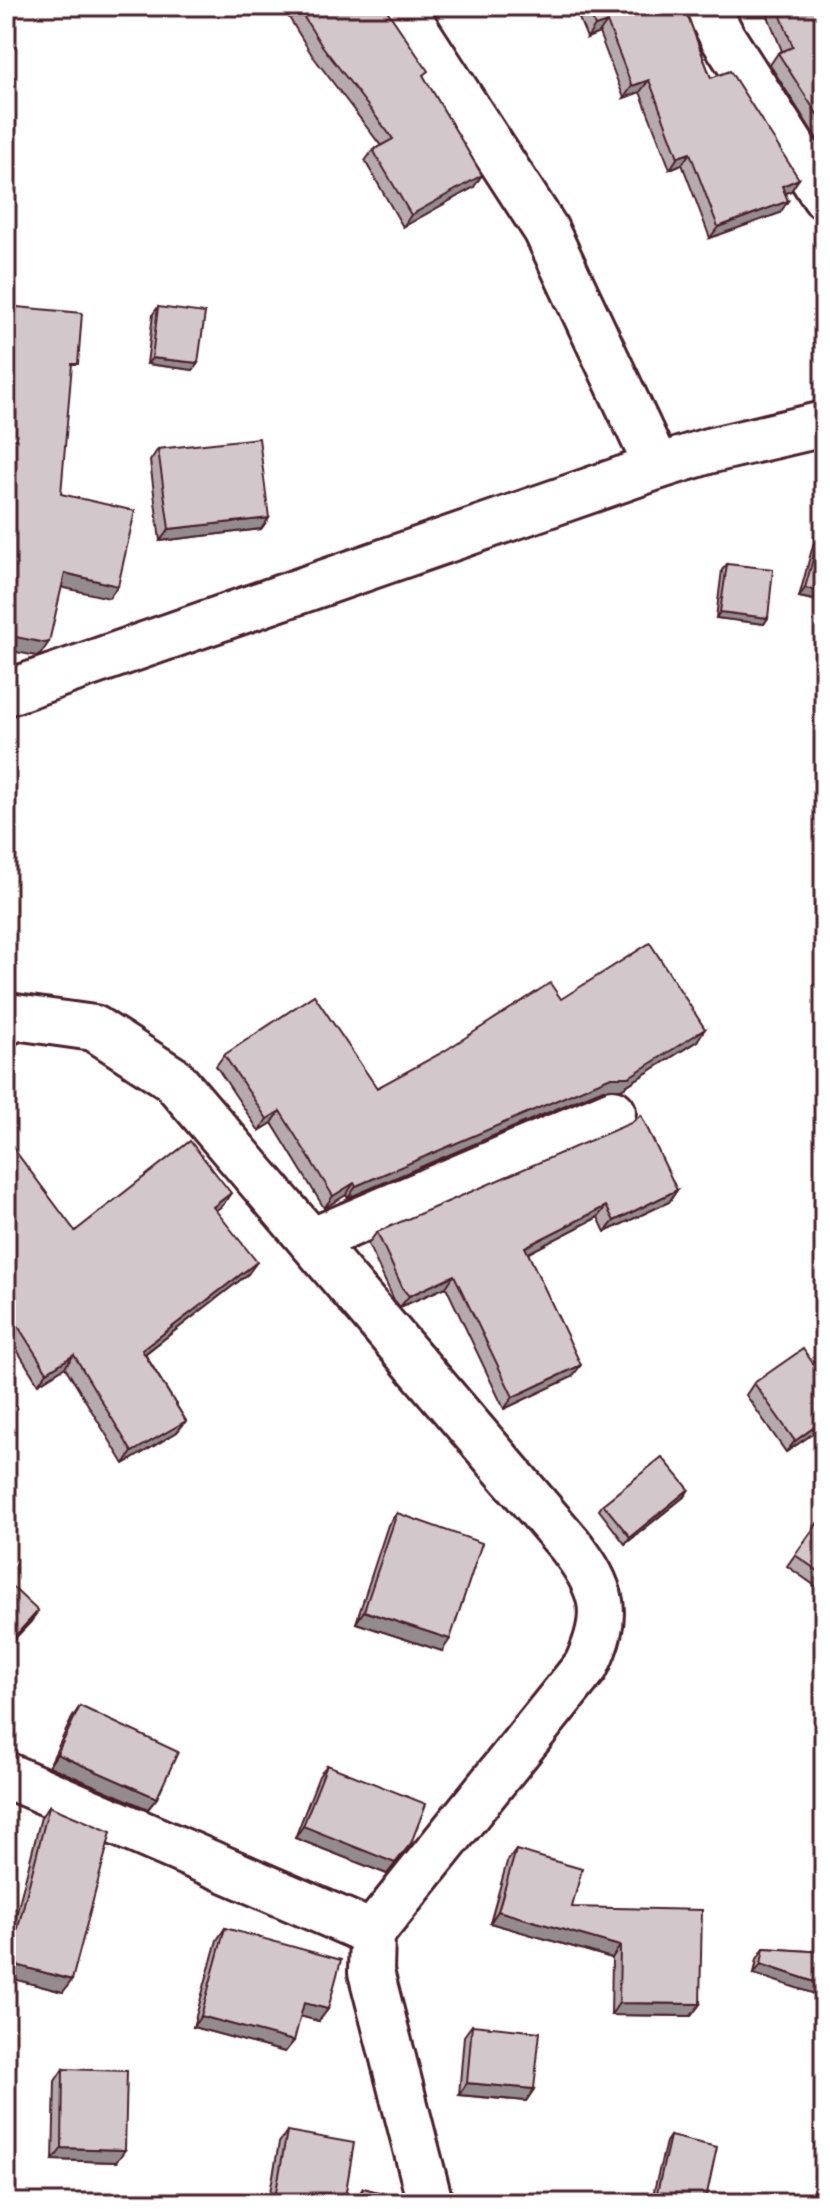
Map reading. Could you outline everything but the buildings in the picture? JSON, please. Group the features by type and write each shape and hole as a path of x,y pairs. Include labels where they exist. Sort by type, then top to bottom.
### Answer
{"street":[{"path":"401,6 546,230 657,467"},
{"path":"706,6 723,38 824,196"},
{"path":"6,693 657,467 708,451 824,424"},
{"path":"6,1023 15,1017 94,1028 173,1079 570,1545 590,1571 601,1599 601,1617 594,1650 586,1666 372,1933 371,1972 430,2203"},
{"path":"311,1241 613,1112"},
{"path":"6,1775 372,1933"}]}
